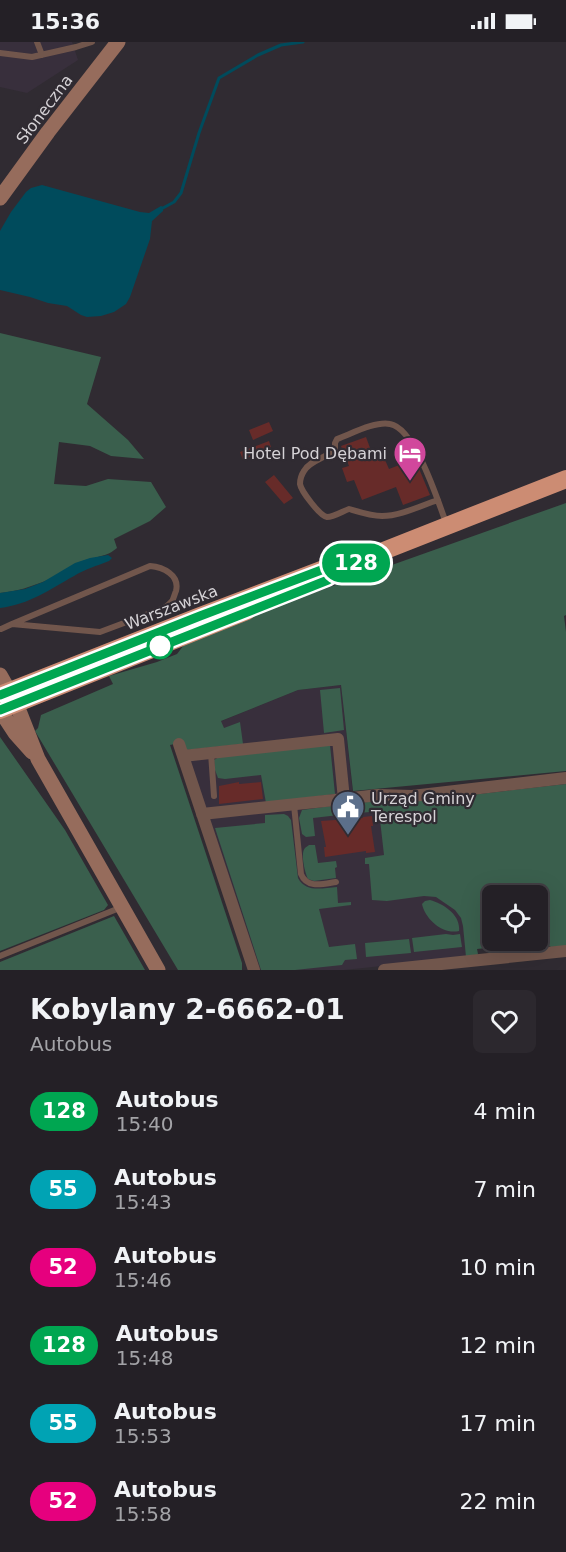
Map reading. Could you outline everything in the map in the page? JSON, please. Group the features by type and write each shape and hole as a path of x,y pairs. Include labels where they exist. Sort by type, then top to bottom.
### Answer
{"highway":[{"name":"Warszawska","path":"5,702 200,616 324,569 358,561 566,479"}],"street":[{"name":"Słoneczna","path":"0,198 110,45"},
{"path":"0,675 5,702 158,970"},
{"path":"183,756 338,739 344,799"},
{"path":"179,744 254,970"},
{"path":"202,814 378,795 412,796 566,778"},
{"path":"384,970 486,965 566,951"}],"lane":[{"path":"37,42 42,55"},
{"path":"0,52 32,57 92,42"},
{"path":"438,500 389,515 369,514 349,508 329,517 323,515 316,507 303,491 300,483 307,466 332,453 337,440 382,423 393,424 408,437 423,462 438,500 447,527"},
{"path":"0,630 12,624 150,566 159,567 168,572 177,586 172,601 164,608 100,632 12,624"},
{"path":"211,753 214,796"},
{"path":"294,805 303,880 314,885 336,882"},
{"path":"0,956 122,907"}],"shaded area":[{"path":"0,42 72,42 78,60 27,93 0,87"},
{"path":"341,685 354,804 453,798 468,957 344,970 260,970 182,737 298,690"}],"green space":[{"path":"0,333 101,357 87,404 128,440 144,459 111,456 90,446 59,442 54,484 86,486 108,479 151,482 166,507 150,521 114,539 117,548 110,553 36,585 0,593"},
{"path":"566,503 566,615 564,616 566,771 353,791 341,685 298,690 221,721 224,728 240,722 243,744 186,750 184,742 170,745 242,963 242,970 178,970 35,731 41,715 113,684 109,676 177,654 187,641 206,631"},
{"path":"340,688 344,730 324,733 320,690"},
{"path":"0,737 65,830 108,905 104,910 0,951"},
{"path":"330,745 335,794 266,803 261,775 225,779 218,778 215,770 214,760 219,757"},
{"path":"566,784 566,946 551,947 548,945 548,885 482,885 482,948 477,949 476,956 466,957 461,918 455,910 436,897 372,900 369,864 365,864 365,858 384,855 379,811 350,814 349,804 387,800 408,802"},
{"path":"338,805 339,815 313,818 315,836 306,837 302,834 299,818 302,810"},
{"path":"284,814 291,820 298,878 301,883 310,888 337,887 338,903 351,902 351,905 319,909 329,947 355,944 357,959 345,960 342,965 295,970 261,970 215,828 265,823 265,815"},
{"path":"309,845 315,845 318,863 336,861 336,878 314,881 308,879 303,854"},
{"path":"430,900 451,911 459,925 459,931 447,931 431,920 422,904"},
{"path":"114,916 145,970 0,970 0,962"},
{"path":"460,934 462,947 414,952 412,938"},
{"path":"409,939 411,953 366,957 365,943"},
{"path":"488,951 528,951 490,955"}],"water":[{"path":"42,185 140,212 149,213 163,207 163,211 152,221 150,239 130,297 126,304 114,312 87,317 67,306 0,290 0,231 26,192"},
{"path":"108,555 112,558 109,561 82,571 39,596 0,608 0,593 25,589 43,582 75,563"}],"building":[{"path":"269,422 273,431 253,440 249,430"},
{"path":"366,437 373,456 382,453 389,469 415,459 430,495 403,505 396,487 362,500 354,480 347,482 342,468 349,466 341,446"},
{"path":"269,441 271,447 243,460 240,452"},
{"path":"274,475 293,498 284,504 265,482"},
{"path":"239,782 239,784 261,782 263,799 219,804 219,786"},
{"name":"Urząd Gminy Terespol","path":"372,816 373,826 371,826 375,852 366,853 366,851 325,857 324,847 326,847 321,821"}],"waterway":[{"path":"163,208 174,202 181,193 219,78 258,55 281,45 303,42"}],"bus line":[{"name":"128","path":"0,695 324,569 358,561 328,580 0,710"}],"place":[{"name":"Hotel Pod Dębami","path":"410,482"},
{"name":"Urząd Gminy Terespol","path":"348,836"}]}
